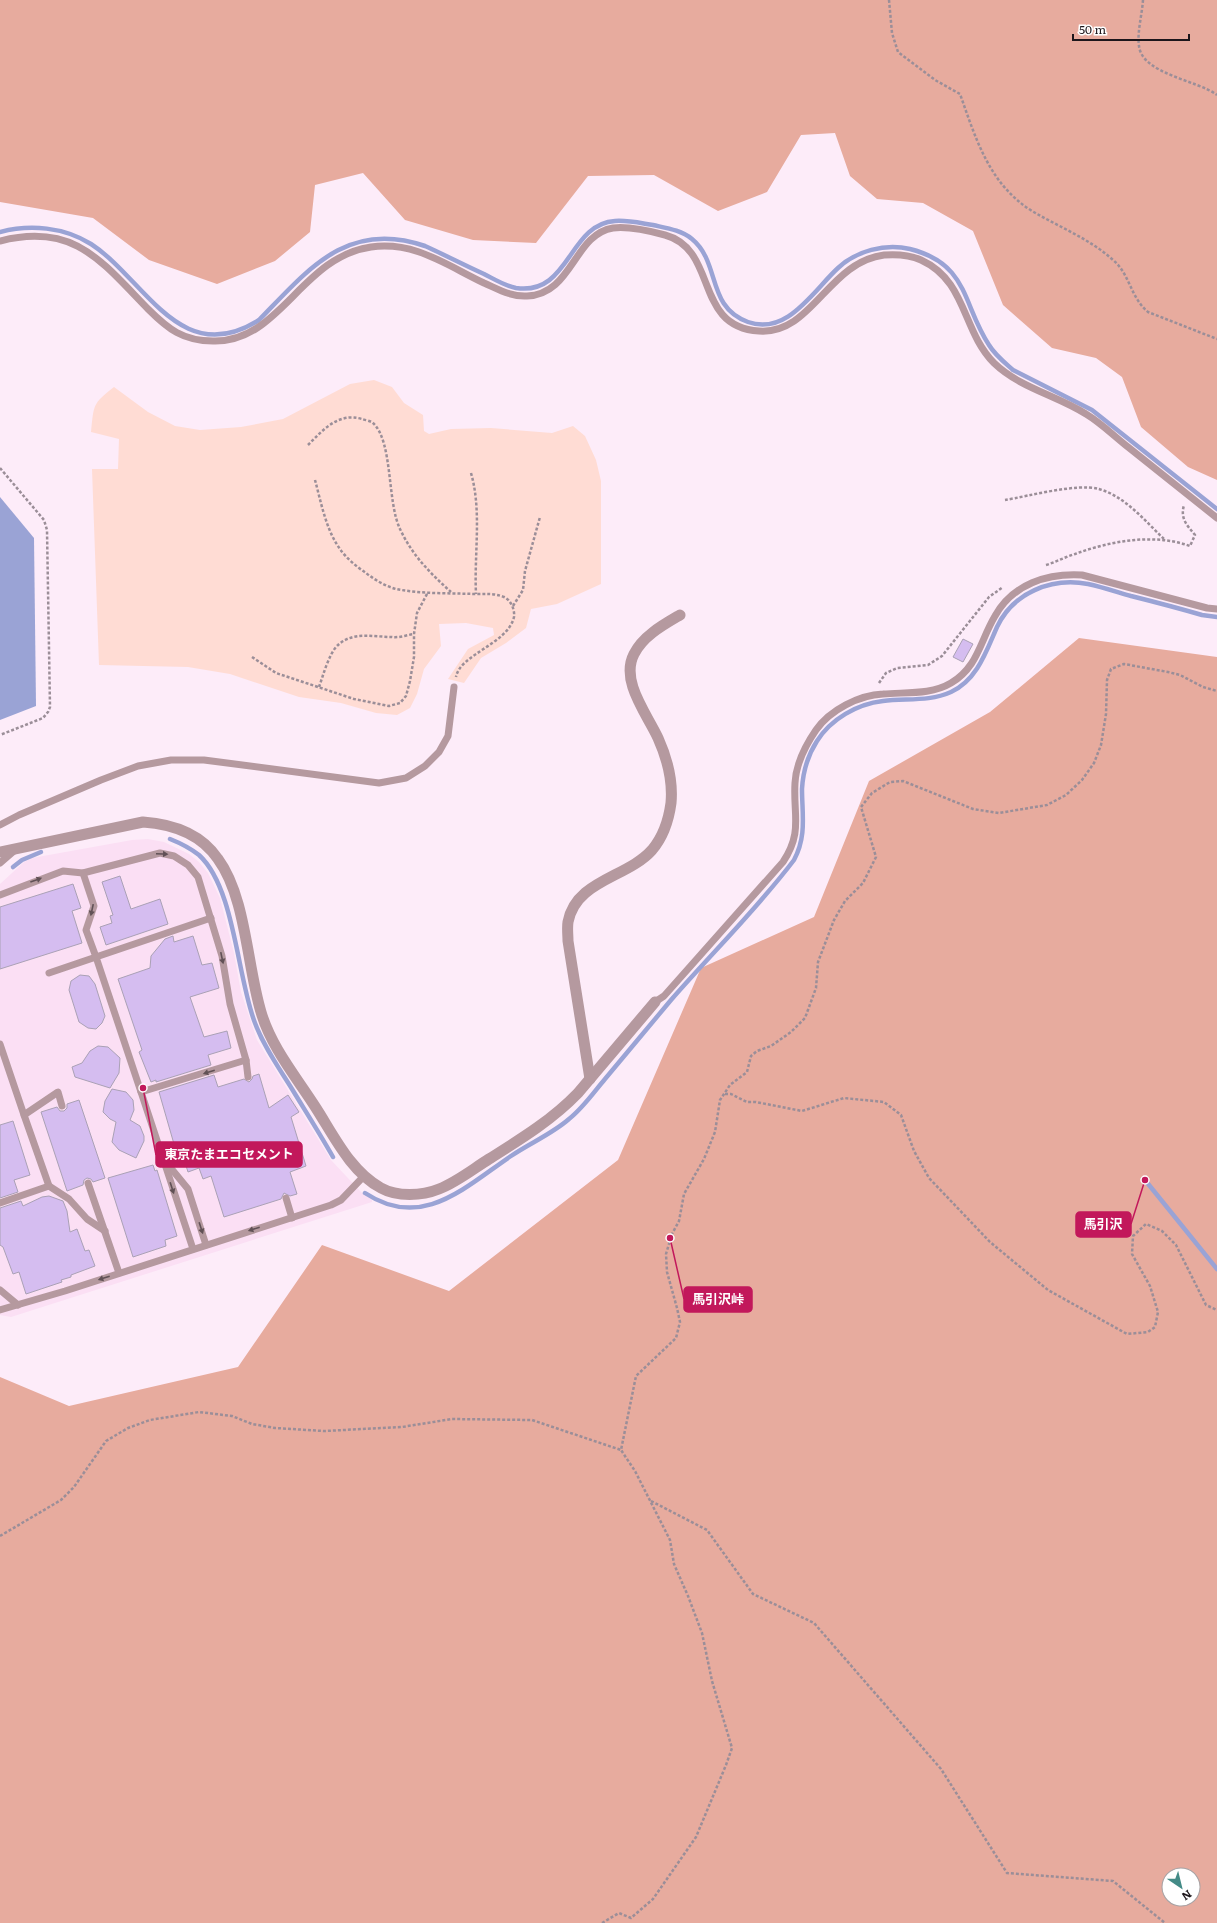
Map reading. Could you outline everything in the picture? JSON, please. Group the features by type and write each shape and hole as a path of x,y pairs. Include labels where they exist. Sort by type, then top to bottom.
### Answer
{"street":[{"path":"590,1079 568,941 568,923 573,907 582,895 597,884 639,861 653,849 668,819 671,801 671,783 667,763 658,738 634,692 630,672 633,654 643,640 680,615"},
{"path":"0,852 143,822 162,823 176,828 192,834 206,845 219,859 234,892 256,991 268,1032 347,1156 364,1176 382,1189 404,1194 420,1194 438,1189 459,1179 539,1126 565,1107 655,1002"}],"lane":[{"path":"0,241 32,235 67,242 84,249 108,269 164,325 181,336 200,341 218,342 236,339 254,332 270,319 322,268 352,251 372,247 389,246 415,249 508,294 528,296 549,290 560,281 588,242 598,234 610,228 629,228 666,236 688,247 695,256 712,302 719,311 731,323 746,329 761,332 780,329 800,317 842,273 857,263 874,256 891,254 914,258 926,262 948,280 957,294 983,351 1000,368 1012,378 1087,414 1217,518"},
{"path":"655,1002 664,996 675,984 778,867 791,850 796,836 795,782 798,765 804,749 816,729 826,718 844,706 862,698 881,694 936,690 950,684 963,675 973,663 994,616 1005,601 1030,583 1047,577 1068,574 1082,575 1207,608 1217,609"},
{"path":"0,825 19,815 101,780 138,766 171,760 204,760 379,783 406,778 425,766 439,752 448,736 454,687"},
{"path":"0,863 18,848"},
{"path":"0,895 62,871 83,873 160,853 174,856 188,865 198,877 222,956 230,1004 246,1060 248,1077"},
{"path":"83,873 94,906 86,930 193,1249"},
{"path":"49,973 211,918"},
{"path":"0,1044 49,1186 69,1199 87,1219 105,1231"},
{"path":"141,1092 246,1060"},
{"path":"24,1115 58,1092 62,1106"},
{"path":"163,1158 188,1190 206,1245"},
{"path":"0,1310 119,1274 331,1205 341,1200 364,1176"},
{"path":"88,1183 119,1274"},
{"path":"0,1203 49,1186"},
{"path":"286,1198 292,1218"},
{"path":"0,1290 18,1305"}],"path":[{"path":"890,0 892,33 898,52 935,80 960,94 981,152 994,175 1007,192 1031,210 1090,243 1114,260 1123,270 1140,305 1148,312 1217,339"},
{"path":"1143,0 1139,45 1140,55 1157,68 1211,90 1217,94"},
{"path":"308,445 328,425 338,420 356,418 373,423 383,437 392,499 399,528 425,568 452,592"},
{"path":"0,468 44,520 47,530 50,707 43,718 0,735"},
{"path":"471,473 476,488 477,508 475,566 476,594"},
{"path":"315,480 329,528 340,548 354,563 376,581 395,588 428,592 493,594 506,598 513,606 514,616 511,625 503,635 466,663 457,674 454,687"},
{"path":"1005,500 1080,488 1099,489 1118,498 1136,511 1165,539"},
{"path":"513,606 523,590 525,571 540,517"},
{"path":"252,657 276,673 354,699 389,706 400,703 406,696 410,681 414,657 414,634 417,613 428,592"},
{"path":"319,688 337,645 352,637 370,635 394,638 414,634"},
{"path":"621,1450 636,1376 676,1338 680,1322 667,1272 666,1254 672,1234 680,1221 684,1194 704,1159 715,1132 720,1100 730,1085 747,1072 751,1056 757,1051 771,1046 791,1032 805,1018 816,988 818,962 834,920 844,902 862,883 876,857 861,807 872,793 890,782 903,781 973,809 999,813 1047,805 1066,795 1082,780 1094,763 1101,745 1106,714 1107,680 1111,669 1124,664 1168,672 1180,675 1203,687 1217,691"},
{"path":"724,1094 731,1094 747,1102 756,1102 802,1111 844,1098 884,1102 901,1115 914,1151 929,1178 990,1242 1048,1290 1127,1334 1148,1332 1154,1327 1158,1312 1150,1286 1132,1254 1133,1236 1146,1224 1162,1231 1176,1245 1206,1305 1217,1310"},
{"path":"0,1536 61,1500 74,1487 106,1441 128,1428 150,1420 199,1412 232,1416 252,1424 275,1428 324,1430 402,1427 452,1419 532,1420 621,1450 635,1471 670,1540 674,1564 702,1634 712,1681 732,1748 696,1837 653,1899 630,1918 619,1913 602,1923"},
{"path":"650,1501 707,1530 753,1594 814,1623 941,1769 1007,1873 1113,1881 1166,1923"}],"shaded area":[{"path":"0,0 1217,0 1217,480 1188,467 1141,427 1122,377 1096,358 1052,348 1003,305 973,231 923,203 877,199 850,176 835,133 801,135 767,192 718,211 654,175 588,176 536,243 473,240 405,220 363,173 315,185 310,232 275,261 217,284 149,260 93,218 0,202"},
{"path":"374,380 392,387 404,403 423,415 424,431 429,434 451,429 491,428 552,433 573,426 585,436 596,460 601,481 601,584 557,604 531,609 526,628 506,643 481,658 464,683 448,679 468,649 494,635 493,628 466,623 439,624 441,646 424,669 417,694 410,708 397,715 376,713 341,703 299,697 230,674 188,667 99,665 92,469 118,469 119,439 91,432 95,406 102,397 114,387 148,412 175,426 200,430 241,427 283,419 350,384"},
{"path":"1079,638 1217,657 1217,1923 0,1923 0,1377 69,1406 238,1367 322,1245 449,1291 618,1160 701,968 814,917 869,781 990,712"},
{"path":"148,839 164,842 189,854 199,862 208,873 220,898 234,953 241,992 257,1040 331,1160 362,1193 372,1199 372,1202 11,1317 0,1315 0,884 24,862 32,858 132,840"}],"water":[{"path":"0,497 34,538 36,706 0,720"}],"building":[{"path":"963,639 973,644 963,662 953,657"},
{"path":"120,876 131,909 160,899 168,924 106,945 100,927 112,923 110,916 113,915 102,882"},
{"path":"73,884 81,908 72,911 82,943 0,969 0,907"},
{"path":"173,936 174,942 193,936 202,965 212,963 219,988 190,997 204,1037 227,1031 231,1048 208,1055 211,1065 156,1082 156,1080 151,1082 139,1052 142,1050 118,979 150,968 151,956 165,939"},
{"path":"80,975 89,976 95,984 105,1016 102,1023 96,1029 88,1028 79,1022 69,990 71,981"},
{"path":"98,1046 108,1047 120,1058 119,1073 110,1088 75,1077 72,1067 82,1063 90,1051"},
{"path":"259,1074 269,1108 288,1095 299,1112 291,1117 306,1166 290,1172 297,1194 290,1196 284,1193 281,1199 224,1217 211,1176 203,1179 199,1168 188,1172 181,1150 176,1151 159,1092 214,1075 218,1087 244,1079 249,1082 253,1076"},
{"path":"112,1089 126,1092 133,1100 134,1110 130,1120 140,1126 144,1136 144,1141 136,1158 119,1150 112,1142 116,1122 110,1119 103,1112 105,1101"},
{"path":"79,1100 105,1178 93,1182 91,1179 87,1178 84,1180 83,1185 67,1191 41,1112 57,1107 60,1111 64,1111 67,1108 67,1104"},
{"path":"13,1121 30,1175 14,1180 18,1192 0,1198 0,1125"},
{"path":"153,1165 155,1171 157,1170 177,1236 165,1240 166,1246 133,1257 108,1178"},
{"path":"49,1196 63,1201 67,1211 70,1232 77,1229 85,1251 89,1250 95,1266 71,1275 71,1277 61,1280 62,1282 26,1294 19,1272 13,1274 3,1247 0,1245 0,1208 21,1201 23,1206 42,1197"}],"waterway":[{"path":"0,232 23,228 35,228 58,231 81,238 110,259 166,314 185,327 207,334 231,333 259,320 312,267 331,254 351,244 373,239 397,239 425,246 508,286 516,288 534,288 548,281 559,271 587,234 599,225 615,221 624,221 663,227 678,231 688,236 701,249 707,260 719,295 726,306 735,315 748,322 762,325 775,323 798,309 838,268 853,257 881,248 900,247 910,249 929,256 943,265 954,275 962,287 980,330 991,349 1013,370 1092,410 1217,509"},
{"path":"365,1193 386,1204 405,1208 424,1206 442,1200 460,1191 518,1151 555,1129 579,1110 671,1000 750,913 794,860 801,842 803,825 802,789 806,764 817,741 837,719 864,705 883,701 934,697 951,692 960,687 968,680 980,664 1004,615 1023,597 1035,590 1047,586 1074,582 1088,584 1202,615 1217,617"},
{"path":"170,839 199,855 211,870 228,911 249,1004 255,1023 272,1057 333,1157"},
{"path":"13,867 22,860 41,852"},
{"path":"1145,1180 1217,1269"}],"place":[{"name":"東京たまエコセメント","path":"143,1088"},
{"name":"馬引沢","path":"1145,1180"},
{"name":"馬引沢峠","path":"670,1238"}]}
